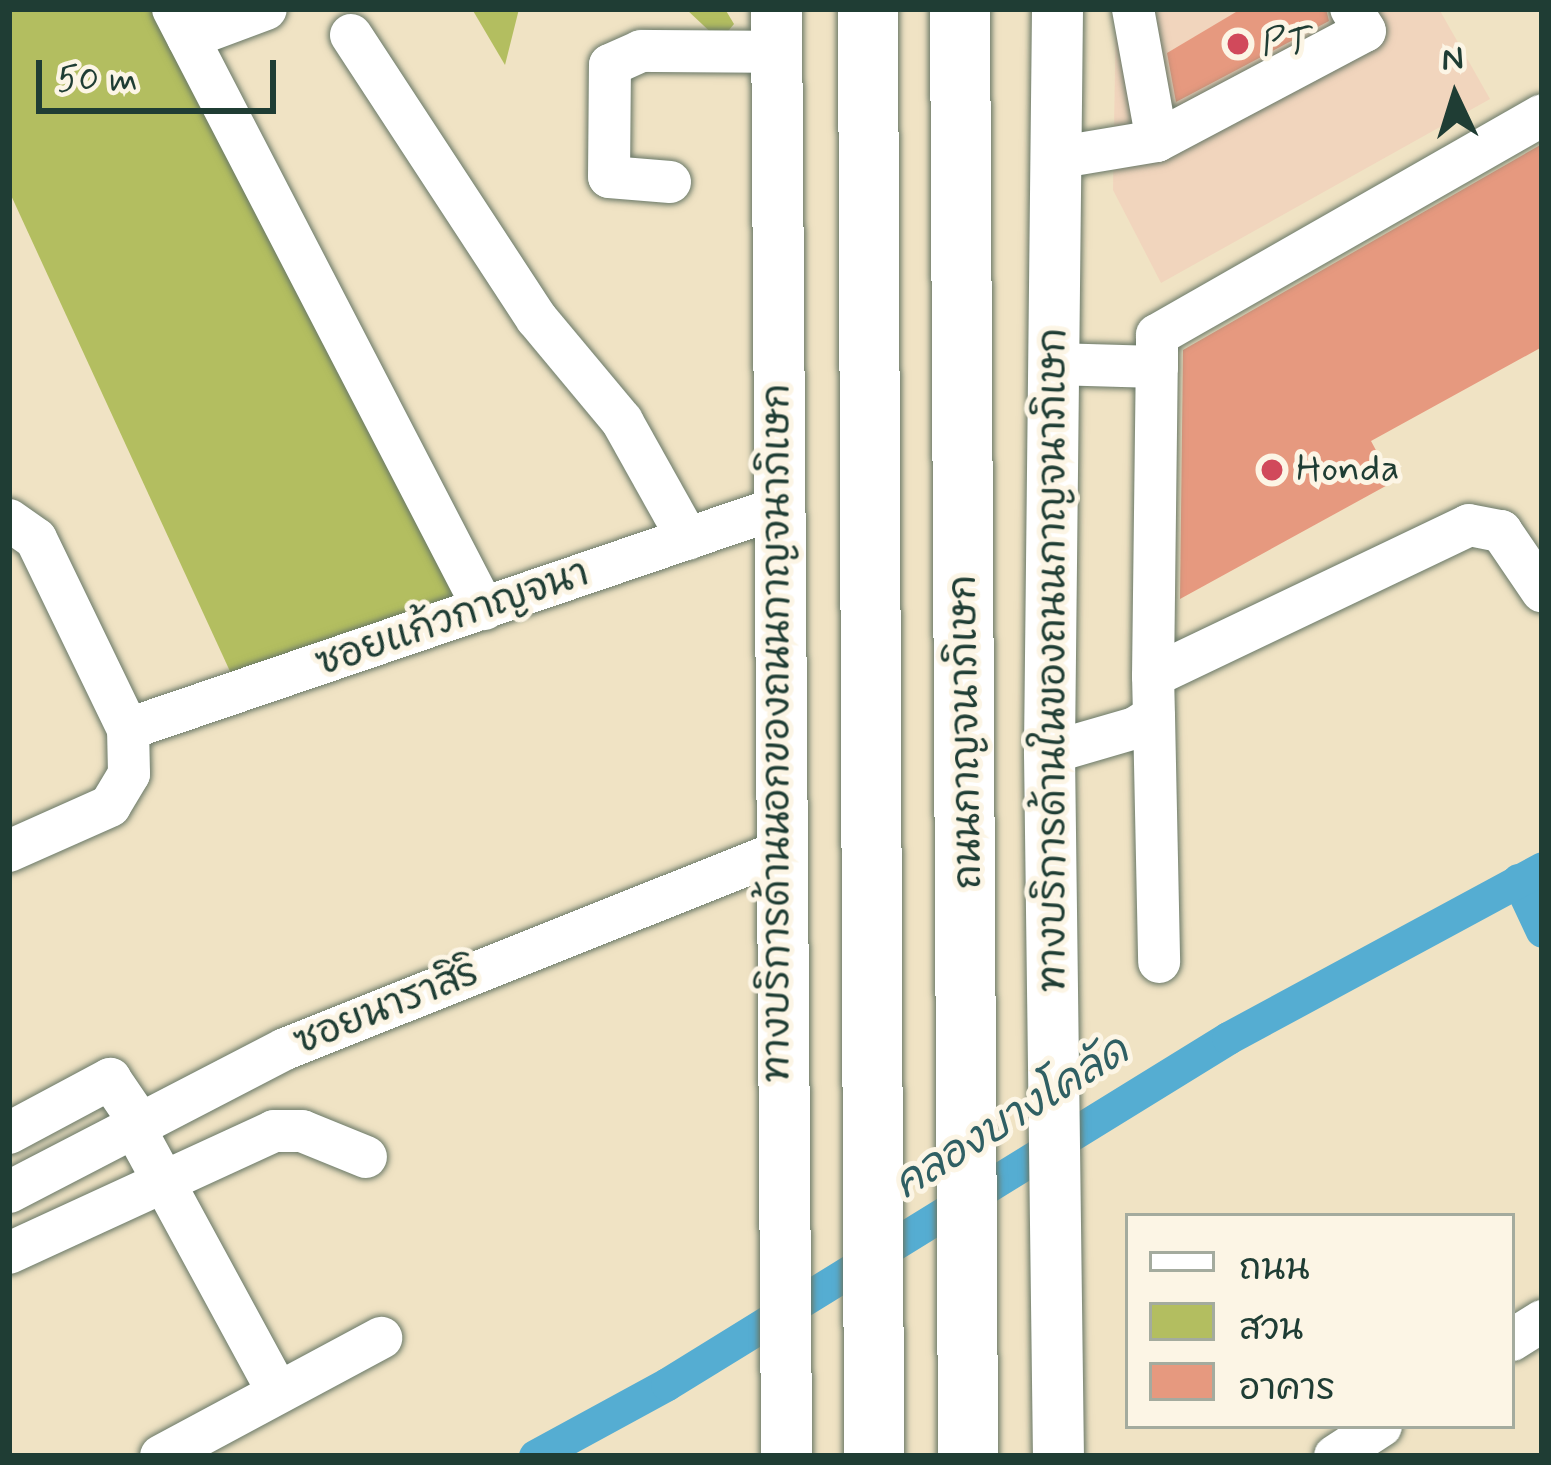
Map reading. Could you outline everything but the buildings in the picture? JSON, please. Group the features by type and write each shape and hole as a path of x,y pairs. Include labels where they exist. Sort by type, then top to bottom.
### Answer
{"highway":[{"path":"868,9 868,1051 874,1431"},
{"name":"ถนนกาญจนาภิเษก","path":"960,9 970,1014 968,1456"}],"main road":[{"path":"856,9 869,86"},
{"name":"ทางบริการด้านในของถนนกาญจนาภิเษก","path":"1057,9 1049,753 1056,971 1058,1456"},
{"name":"ทางบริการด้านนอกของถนนกาญจนาภิเษก","path":"779,38 776,853 786,1447"}],"street":[{"path":"266,9 180,24 484,609"},
{"path":"1133,9 1157,141"},
{"path":"1055,158 1157,141 1365,31 1351,9"},
{"path":"351,35 537,319 622,421 688,539"},
{"path":"670,182 609,177 610,65 641,52 779,38"},
{"path":"1159,962 1153,696 1157,335 1542,115"},
{"path":"1053,364 1157,367"},
{"name":"ซอยแก้วกาญจนา","path":"128,729 777,508"},
{"path":"9,520 36,539 128,729 129,774 110,806 9,851"},
{"path":"1049,753 1117,737 1153,696 1468,525 1502,531 1542,591"},
{"name":"ซอยนาราสิริ","path":"9,1192 286,1049 776,853"},
{"path":"9,1133 110,1079 278,1391"},
{"path":"9,1253 274,1131 302,1131 366,1157"},
{"path":"1515,1338 1542,1321"},
{"path":"161,1456 381,1338"},
{"path":"1335,1456 1376,1429"}],"shaded area":[{"path":"1116,9 1439,9 1490,99 1161,283 1113,190"}],"green space":[{"path":"9,9 156,9 460,596 234,680 9,191"},
{"path":"472,9 519,9 505,65"},
{"path":"686,9 725,9 734,24 720,41"}],"waterway":[{"name":"คลองบางโคลัด","path":"535,1456 667,1384 1228,1038 1542,868"},
{"path":"1518,880 1542,931"}],"place":[{"name":"PT","path":"1238,44"},
{"name":"Honda","path":"1272,470"}]}
